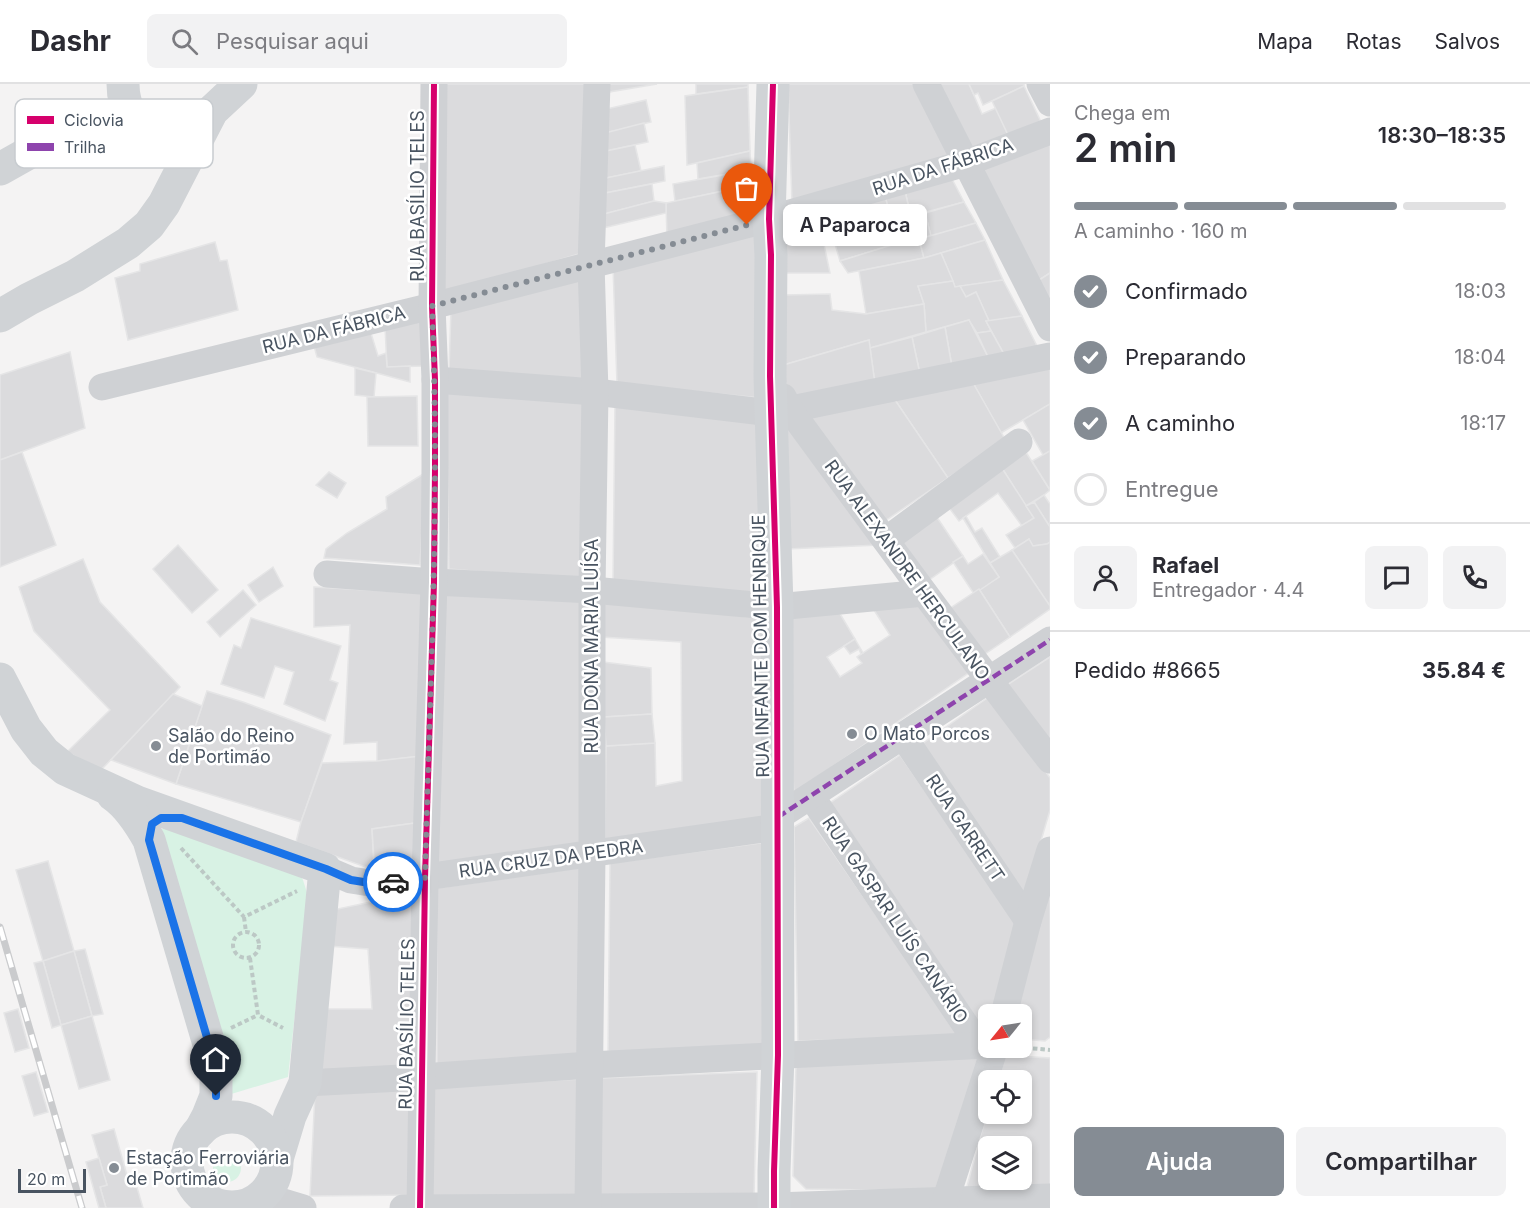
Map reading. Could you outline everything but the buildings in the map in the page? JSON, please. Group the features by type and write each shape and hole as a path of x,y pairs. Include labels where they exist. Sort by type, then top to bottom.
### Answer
{"street":[{"path":"104,99 116,84"},
{"path":"123,84 124,99"},
{"path":"214,98 241,84"},
{"name":"RUA BASÍLIO TELES","path":"420,1208 425,878 434,582 435,380 432,306 434,84"},
{"name":"RUA DONA MARIA LUÍSA","path":"588,1207 595,392 591,264 597,84"},
{"name":"RUA INFANTE DOM HENRIQUE","path":"773,84 770,376 781,411 777,607 778,1055 774,1207"},
{"path":"926,84 1050,327"},
{"path":"1040,84 1050,103"},
{"name":"RUA DA FÁBRICA","path":"102,387 432,306 770,219 966,163 1050,131"},
{"path":"0,169 15,161"},
{"path":"166,168 169,194"},
{"path":"0,316 75,276 128,243 149,225 164,204 183,168"},
{"path":"435,380 595,392 781,411 1050,356"},
{"name":"RUA ALEXANDRE HERCULANO","path":"781,411 886,540 1050,760"},
{"path":"886,540 1020,442"},
{"path":"327,574 592,590 777,607 924,593"},
{"path":"778,822 812,796 1050,640"},
{"path":"0,679 26,729 44,752 65,769 137,802 170,835 216,1068 216,1096 208,1116 190,1147 187,1166 193,1185 214,1204 224,1206 269,1195"},
{"name":"RUA GARRETT","path":"903,736 1028,921"},
{"path":"94,783 118,799 139,822 170,835 315,878 304,1083 290,1116 269,1195"},
{"name":"RUA GASPAR LUÍS CANÁRIO","path":"812,796 978,1033"},
{"name":"RUA CRUZ DA PEDRA","path":"315,878 376,884 592,853 778,822"},
{"path":"1007,1004 1028,921 1050,850"},
{"path":"304,1083 590,1065 978,1046"},
{"path":"944,1204 984,1058"},
{"path":"200,1131 216,1120 234,1118 252,1122 266,1134 272,1141 269,1195"},
{"path":"401,1208 774,1207 944,1204 1050,1197"}],"path":[{"path":"170,835 243,917 246,932"},
{"path":"243,917 315,878"},
{"path":"246,932 254,934 260,945 257,953 246,959 238,956 233,944 237,936 246,932"},
{"path":"250,958 258,1015 284,1028"},
{"path":"1032,1048 1050,1050"}],"green space":[{"path":"168,826 296,868 303,880 308,896 288,1077 228,1095 157,832"},
{"path":"227,1154 237,1158 241,1168 237,1178 227,1182 217,1178 213,1168 217,1158"}],"railway":[{"path":"0,927 82,1208"}],"marked path":[{"path":"778,817 1050,640"}],"cycle path":[{"path":"420,1208 425,878 434,582 435,380 432,306 434,84"},
{"path":"773,84 769,219 770,376 777,607 778,1055 774,1208"}],"way so far":[{"path":"393,882 425,878 434,582 435,380 432,306 747,225"}],"place":[{"name":"A Paparoca","path":"747,225"},
{"name":"O Mato Porcos","path":"852,734"},
{"name":"Salão do Reino de Portimão","path":"156,746"},
{"name":"Estação Ferroviária de Portimão","path":"114,1168"}],"route":[{"path":"216,1096 216,1068 149,840 152,824 161,818 182,818 351,880 376,884 393,882"}]}
